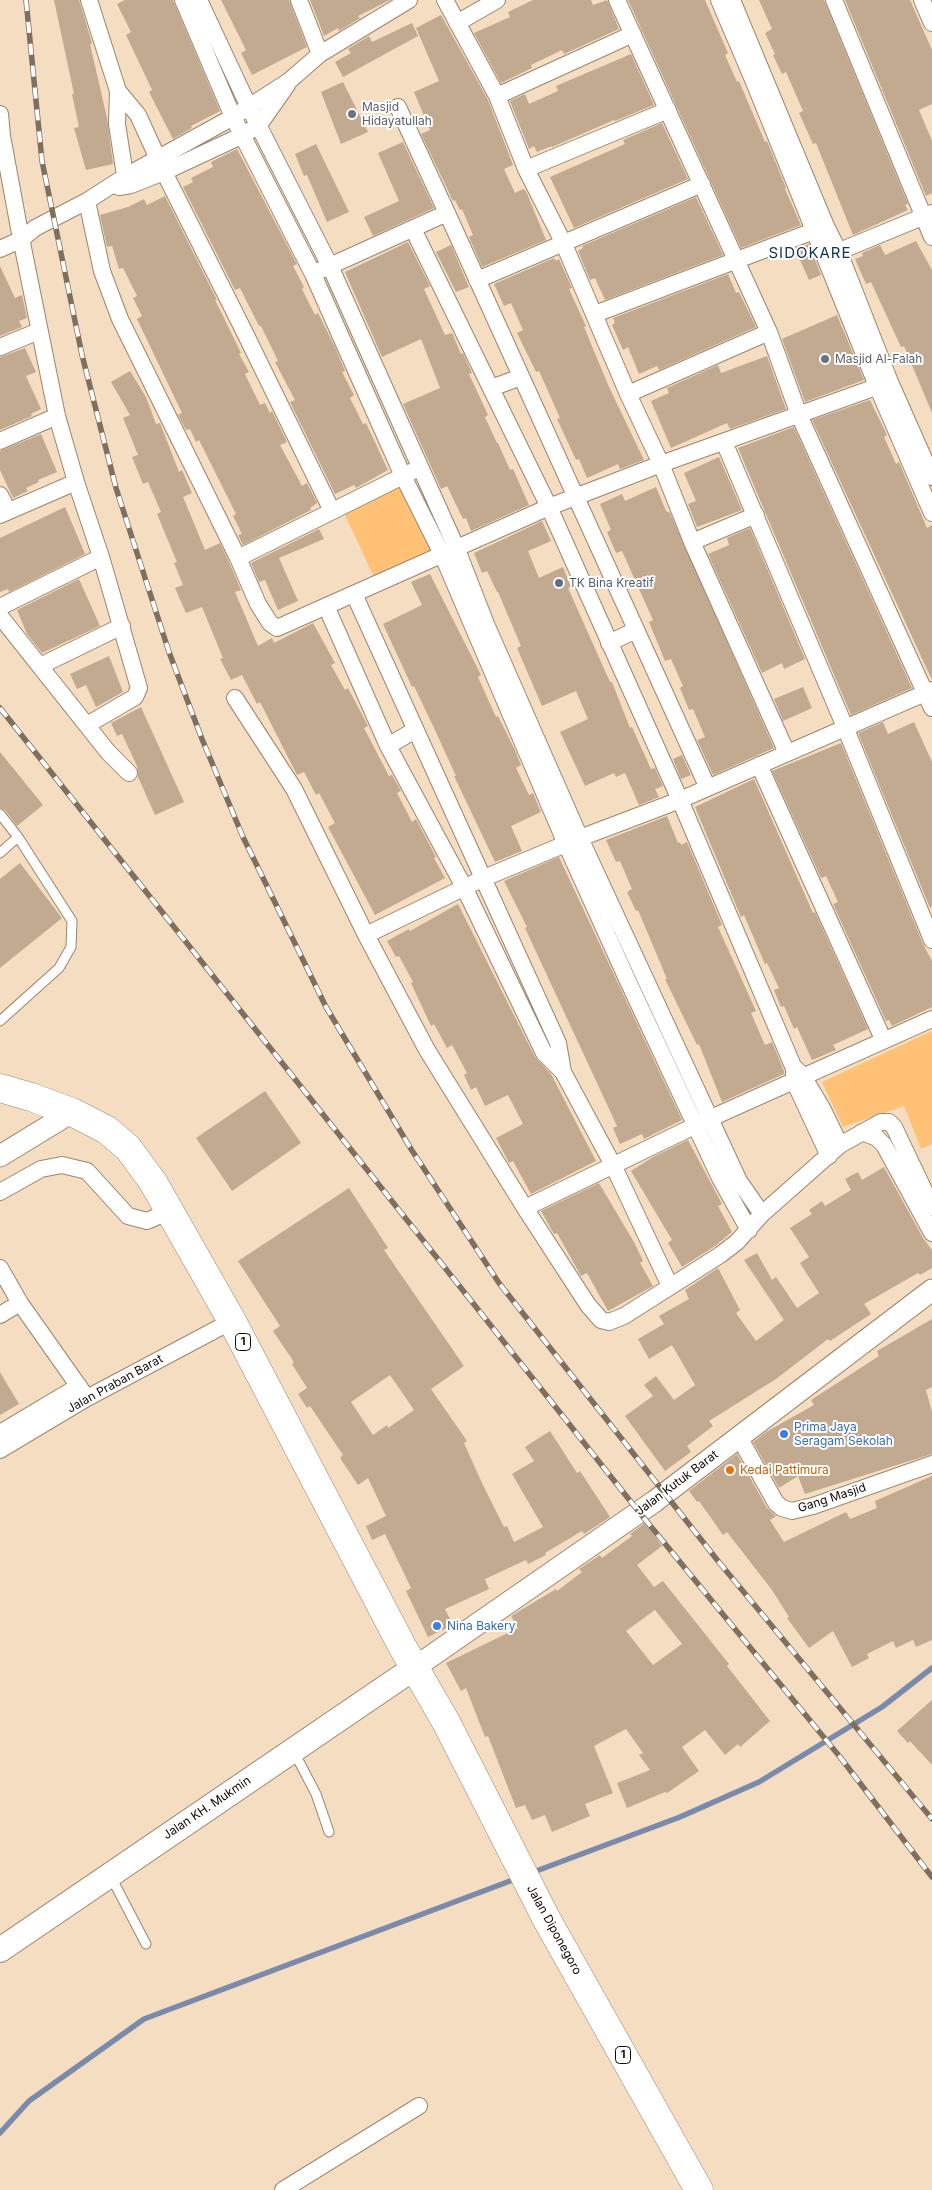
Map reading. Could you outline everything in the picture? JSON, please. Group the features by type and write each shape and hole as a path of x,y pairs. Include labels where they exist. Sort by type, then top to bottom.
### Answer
{"highway":[{"name":"1","path":"0,1088 72,1112 107,1130 128,1148 153,1182 232,1321 414,1668"},
{"name":"Jalan Diponegoro","path":"414,1668 446,1722 547,1920 699,2190"}],"main road":[{"name":"Jalan KH. Mukmin","path":"0,1950 414,1668"}],"street":[{"path":"89,0 118,91 117,124 128,181"},
{"path":"183,0 233,117 313,274 403,476 449,550"},
{"path":"198,0 248,106 330,266 420,467 449,550 505,685 573,841 635,976 703,1122 746,1194 762,1214"},
{"path":"299,0 320,54"},
{"path":"161,166 248,106 290,81 320,54 390,4 409,0"},
{"path":"445,0 497,96 526,169 563,242 628,394 661,464 692,542 787,753"},
{"path":"457,23 497,0"},
{"path":"618,0 769,332 799,415 929,691 932,708"},
{"path":"719,0 754,66"},
{"path":"732,0 754,66 884,384 932,513"},
{"path":"834,0 928,215 932,237"},
{"path":"922,0 932,23"},
{"path":"497,96 633,34"},
{"path":"0,249 25,231 110,188 161,166 243,135 259,125 290,81"},
{"path":"118,91 138,115 161,166 332,511"},
{"path":"398,107 707,786"},
{"path":"526,169 668,110"},
{"path":"0,114 1,137 25,231 39,331 57,416 122,626 139,688 134,697 86,726"},
{"path":"477,280 702,184"},
{"path":"87,201 102,270 120,320 238,558 258,604 270,624 277,628 549,507 577,498 661,464 884,384"},
{"path":"313,274 447,213"},
{"path":"832,255 928,215"},
{"path":"413,228 549,507 680,800 797,1076 822,1108 835,1151"},
{"path":"595,314 736,259 821,229"},
{"path":"0,236 25,231"},
{"path":"0,347 39,331"},
{"path":"628,394 769,332"},
{"path":"491,388 521,377"},
{"path":"884,384 932,477"},
{"path":"0,441 57,416"},
{"path":"724,442 845,727 932,940"},
{"path":"238,558 420,467"},
{"path":"0,495 4,513 76,482"},
{"path":"692,542 756,515"},
{"path":"0,607 101,557"},
{"path":"354,594 558,1043 563,1072"},
{"path":"326,606 388,746 464,887 544,1052 563,1072 613,1165 670,1286"},
{"path":"0,616 86,726 129,773"},
{"path":"40,666 122,626"},
{"path":"610,642 636,630"},
{"path":"366,936 484,878 680,800 707,786 929,691"},
{"path":"235,698 294,789 366,936 427,1050 525,1208 588,1305 601,1320 609,1322 624,1316 720,1255 749,1230 762,1214 835,1151 862,1132 881,1122 889,1122 894,1127 932,1207"},
{"path":"388,746 415,730"},
{"path":"759,765 883,1040"},
{"path":"525,1208 797,1076 932,1019"},
{"path":"0,1156 72,1112"},
{"path":"703,1122 720,1178 749,1230"},
{"path":"862,1132 877,1138 884,1145 932,1233"},
{"path":"0,1192 41,1169 62,1165 87,1171 128,1216 147,1221 170,1211"},
{"path":"0,1268 20,1303 83,1392 0,1433"},
{"name":"Jalan Kutuk Barat","path":"414,1668 655,1500 932,1290"},
{"path":"0,1315 20,1303"},
{"name":"Jalan Praban Barat","path":"0,1450 83,1392 232,1321"},
{"name":"Gang Masjid","path":"739,1437 776,1503 782,1508 792,1511 813,1506 932,1464"},
{"path":"283,2190 419,2106"}],"lane":[{"path":"0,814 18,837 72,921 71,947 60,968 0,1021"},
{"path":"0,854 18,837"},
{"path":"292,1750 316,1794 329,1832"},
{"path":"110,1874 146,1944"}],"shaded area":[{"path":"405,485 436,549 374,577 345,515"},
{"path":"932,1031 932,1144 921,1149 904,1106 843,1127 822,1082"}],"building":[{"path":"54,0 79,0 92,43 90,44 107,118 113,164 86,170 74,128 79,127 72,94 74,94"},
{"path":"125,0 173,0 220,111 191,126 192,128 173,139 149,92 152,90 126,35 131,32 117,4"},
{"path":"221,0 289,0 307,47 252,75 241,53 246,50"},
{"path":"310,0 390,0 358,16 360,18 339,31 338,28 324,36"},
{"path":"533,0 591,0 593,5 607,0 619,29 564,54 562,50 531,65 532,68 501,83 474,33 510,17 508,12"},
{"path":"628,0 705,0 728,53 725,55 737,82 739,81 765,142 767,141 801,225 741,248"},
{"path":"759,0 824,0 908,204 905,205 908,210 853,235 816,143 813,144 799,113 803,111 786,72 782,74 773,55 775,54 765,33 772,29"},
{"path":"845,0 910,0 932,50 932,104 919,110 932,141 932,193 926,196"},
{"path":"441,15 488,100 513,165 504,169 515,193 523,189 526,191 546,240 482,267 469,237 473,235 462,209 460,210 455,200 453,201 421,134 430,130 414,92 439,81 416,28"},
{"path":"412,23 418,36 343,77 335,62 351,53 348,49 369,36 372,42"},
{"path":"631,54 654,105 552,147 537,152 534,146 529,149 510,101 525,94 529,104 558,91 556,86"},
{"path":"343,82 368,132 341,144 321,92"},
{"path":"662,123 688,179 574,228 550,177 625,144 623,140"},
{"path":"403,142 434,208 373,236 364,217 399,201 378,153"},
{"path":"316,144 349,212 327,222 307,175 304,176 295,154"},
{"path":"237,149 297,264 293,266 304,287 302,289 315,315 318,313 345,371 342,372 354,395 350,398 363,424 366,423 388,470 356,488 354,485 335,494 290,402 295,400 275,362 278,361 261,326 259,326 240,288 235,290 183,187 193,182 191,178 213,167 211,162"},
{"path":"165,196 217,300 215,300 249,372 245,374 260,405 265,403 270,413 272,411 287,442 280,445 302,486 307,483 317,503 310,508 311,510 243,545 238,535 242,534 233,516 236,514 199,440 196,442 190,429 186,430 178,415 182,413 137,319 142,316 133,298 137,296 123,268 119,269 112,246 107,247 100,215 128,207 144,199 147,205"},
{"path":"696,197 723,255 605,300 595,278 590,280 578,251 583,248 582,246"},
{"path":"916,241 932,270 932,413 904,346 901,347 871,282 866,284 855,259 863,256 862,253 880,245 885,255"},
{"path":"408,242 430,286 424,289 445,335 452,333 461,354 463,353 472,373 469,374 488,415 485,417 510,470 513,469 529,505 471,531 466,518 463,519 447,486 441,489 403,404 440,388 421,339 382,357 345,272"},
{"path":"809,244 821,275 809,280 795,249"},
{"path":"451,245 469,287 456,292 436,252"},
{"path":"554,258 556,261 559,259 572,288 569,289 586,326 584,327 609,387 644,460 620,469 618,464 587,478 579,459 576,460 557,419 560,418 539,371 536,372 517,333 523,330 511,303 504,306 494,284"},
{"path":"0,266 15,298 22,295 27,318 19,321 22,327 0,336"},
{"path":"728,274 736,293 739,292 756,327 659,370 657,366 639,374 628,347 623,350 612,325 615,323 613,318"},
{"name":"Masjid Al-Falah","path":"837,315 864,380 805,402 782,339"},
{"path":"25,348 36,372 26,376 41,409 31,414 32,416 0,430 0,357"},
{"path":"767,356 786,409 730,429 727,423 671,448 651,401 669,393 667,388 718,365 721,373"},
{"path":"130,371 146,397 156,424 160,423 179,472 182,470 192,493 183,497 205,550 220,543 229,562 241,590 235,592 258,646 272,638 274,643 313,623 335,663 331,665 345,690 348,688 368,726 364,728 389,776 392,775 401,791 397,793 412,822 416,819 445,878 375,915 328,827 335,823 319,793 316,795 304,772 297,775 260,702 257,704 242,675 231,680 220,659 223,658 202,607 186,613 175,588 183,585 174,563 177,562 157,514 161,512 148,482 143,484 132,457 138,455 123,418 130,415 111,382"},
{"path":"870,400 887,435 884,437 896,464 899,462 927,528 932,525 932,680 812,420"},
{"path":"794,427 912,688 851,715 738,448"},
{"path":"41,434 57,472 38,480 39,482 26,488 28,491 13,498 0,470 0,451"},
{"path":"719,457 742,510 697,527 688,504 696,501 684,473"},
{"path":"656,487 666,511 670,513 774,748 713,775 697,740 705,737 693,709 689,710 680,688 683,686 671,659 665,661 649,622 653,620 622,551 616,553 607,532 611,530 600,504 622,494 625,501"},
{"path":"65,507 85,554 9,592 8,589 0,592 0,538"},
{"path":"542,521 551,541 528,551 539,578 563,567 571,587 568,588 610,682 612,682 630,728 632,727 651,769 655,768 663,786 655,789 659,797 639,805 625,773 616,777 614,773 585,786 560,732 588,719 576,691 542,706 517,648 521,646 498,592 487,571 482,573 474,553"},
{"path":"750,528 805,659 784,669 782,663 762,673 708,554 729,545 727,538"},
{"path":"319,529 324,539 279,558 298,601 278,610 265,580 259,582 251,563"},
{"path":"430,574 481,675 478,677 496,717 498,716 514,748 521,765 516,768 529,795 533,793 541,812 511,826 522,851 495,862 454,776 456,776 434,728 414,686 412,687 383,624 422,605 411,582"},
{"path":"79,579 100,626 42,653 27,634 17,610"},
{"path":"109,656 123,692 96,707 86,685 77,689 70,674"},
{"path":"803,687 812,708 783,721 774,699"},
{"path":"141,707 184,802 155,815 138,777 137,766 122,734 117,736 111,723"},
{"path":"883,722 888,734 914,722 932,762 932,906 930,908 858,733"},
{"path":"841,743 923,944 932,961 932,1007 892,1026 889,1020 886,1021 833,904 838,902 826,876 821,878 772,771"},
{"path":"0,752 43,805 17,826 5,810 0,808"},
{"path":"682,755 691,775 681,779 673,759"},
{"path":"754,779 813,913 815,912 868,1029 833,1045 836,1050 812,1060 797,1027 794,1029 784,1006 781,1007 774,990 779,988 767,963 765,964 744,915 741,917 695,807"},
{"path":"667,816 678,843 680,842 681,845 687,842 722,925 718,927 756,1011 751,1013 765,1045 772,1042 784,1071 784,1074 722,1102 699,1044 697,1045 665,979 667,979 638,910 636,911 627,892 632,889 620,861 616,862 606,840"},
{"path":"559,857 682,1120 644,1139 642,1134 620,1144 613,1128 617,1126 525,928 527,927 504,881"},
{"path":"20,863 62,918 0,968 0,879"},
{"path":"458,904 535,1057 551,1074 596,1161 531,1194 513,1161 509,1163 496,1138 523,1124 508,1095 485,1106 476,1087 471,1090 464,1075 467,1073 452,1045 447,1048 434,1024 431,1026 411,983 413,982 399,956 396,957 387,941 409,929 410,931"},
{"path":"265,1091 301,1143 232,1191 196,1138"},
{"path":"688,1140 722,1204 718,1206 732,1232 715,1246 682,1267 668,1243 672,1240 631,1171 653,1157"},
{"path":"884,1167 923,1238 932,1250 932,1268 920,1275 918,1273 864,1304 871,1314 830,1341 828,1339 776,1379 709,1421 713,1426 687,1446 691,1452 665,1471 625,1416 653,1396 644,1385 656,1376 674,1400 695,1385 672,1345 649,1359 638,1339 664,1324 659,1316 689,1299 685,1290 718,1268 740,1310 736,1313 756,1341 784,1320 744,1260 757,1253 772,1280 776,1277 797,1308 819,1293 800,1263 809,1257 790,1228 812,1214 809,1210 822,1201 825,1206 851,1190 845,1179 858,1172 862,1180"},
{"path":"599,1183 635,1244 643,1261 640,1263 653,1286 608,1311 587,1273 581,1276 557,1233 554,1234 541,1211"},
{"path":"349,1188 388,1248 384,1250 464,1366 431,1389 467,1441 464,1443 482,1483 504,1527 507,1526 514,1542 543,1527 512,1474 534,1461 525,1447 550,1431 577,1473 580,1471 610,1517 584,1534 582,1531 545,1553 546,1555 528,1564 526,1560 485,1579 489,1589 445,1609 453,1625 428,1637 406,1591 411,1588 385,1534 372,1540 366,1526 386,1516 368,1478 358,1485 340,1458 343,1455 310,1406 307,1408 298,1394 307,1388 292,1364 294,1362 273,1331 280,1326 238,1261","holes":["390,1375 414,1410 388,1428 387,1425 373,1435 351,1402"]},
{"path":"932,1319 932,1387 926,1390 932,1412 932,1454 805,1494 798,1476 779,1488 753,1442 766,1432 814,1405 811,1400 879,1356 877,1351"},
{"path":"0,1372 19,1404 0,1415"},
{"path":"737,1454 767,1508 776,1516 770,1520 784,1542 846,1512 850,1519 877,1508 875,1501 932,1476 932,1640 916,1647 913,1640 896,1648 893,1641 867,1654 869,1658 852,1667 833,1631 809,1648 787,1618 789,1617 772,1590 727,1532 723,1535 699,1501 697,1502 689,1491"},
{"path":"645,1523 662,1546 637,1565 654,1587 663,1581 729,1664 727,1666 770,1721 740,1747 738,1744 725,1755 705,1730 682,1747 699,1771 667,1793 665,1792 627,1808 617,1783 650,1770 639,1755 643,1753 626,1729 594,1746 613,1793 585,1804 590,1816 552,1832 545,1815 532,1820 525,1805 516,1808 488,1736 485,1737 466,1688 461,1691 446,1663 518,1628 511,1616 556,1589 557,1591 582,1572 579,1569 600,1555 602,1558 632,1536 630,1534","holes":["655,1610 682,1644 653,1665 626,1631"]},
{"path":"932,1700 932,1765 910,1741 908,1743 897,1731"}],"waterway":[{"path":"531,1873 680,1817 759,1782 882,1707 932,1668"},
{"path":"0,2133 29,2101 144,2019 518,1878"}],"railway":[{"path":"26,0 42,161 82,355 116,488 169,652 202,739 243,837 326,1007 411,1149 499,1283 718,1561 932,1819"},
{"path":"0,708 639,1512 840,1757 932,1877"}],"place":[{"name":"Masjid Hidayatullah","path":"352,114"},
{"name":"Masjid Al-Falah","path":"825,359"},
{"name":"TK Bina Kreatif","path":"559,583"},
{"name":"Prima Jaya Seragam Sekolah","path":"784,1434"},
{"name":"Kedai Pattimura","path":"730,1470"},
{"name":"Nina Bakery","path":"437,1626"}],"district":[{"name":"SIDOKARE","path":"810,253"}]}
